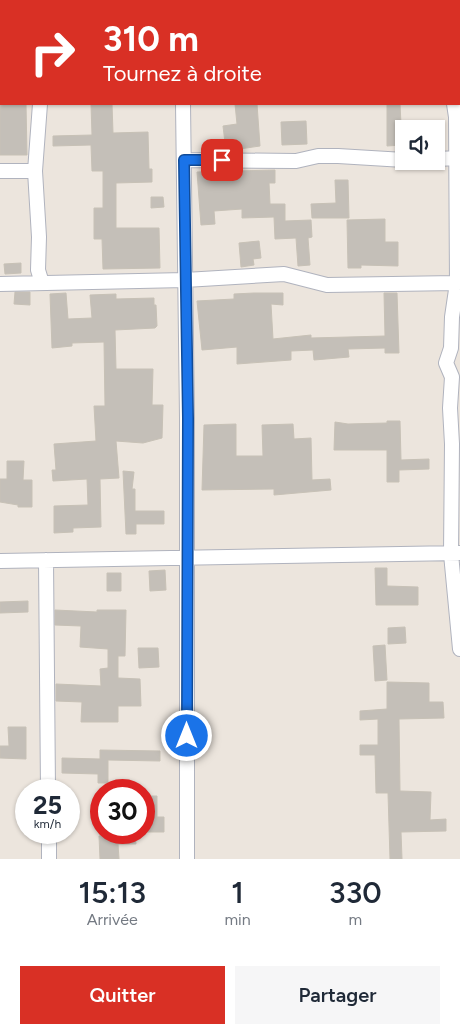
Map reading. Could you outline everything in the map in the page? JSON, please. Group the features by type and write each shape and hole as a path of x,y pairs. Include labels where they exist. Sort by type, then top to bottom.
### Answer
{"street":[{"path":"40,105 35,171 39,237 38,270 42,283"},
{"path":"184,105 188,557 186,859"},
{"path":"454,105 458,158 457,283 452,317 451,348 446,363 452,377 455,408 452,444 460,649"},
{"path":"184,160 296,161 318,156 395,159"},
{"path":"445,159 458,158"},
{"path":"0,171 35,171"},
{"path":"0,284 185,280 284,274 327,284 457,283"},
{"path":"0,561 455,554"},
{"path":"46,560 48,779"},
{"path":"49,844 49,859"}],"building":[{"path":"0,105 26,105 27,155 0,155"},
{"path":"91,105 112,105 113,133 148,132 149,169 152,169 152,182 116,183 116,228 159,228 160,268 103,269 102,239 94,239 94,208 103,208 103,171 92,171 91,145 53,146 53,136 92,135"},
{"path":"235,105 257,105 260,146 226,151 223,126 237,124"},
{"path":"387,105 400,105 401,120 395,120 395,145 387,146"},
{"path":"306,121 307,144 282,145 281,122"},
{"path":"275,170 275,183 269,183 270,204 285,204 285,221 311,220 312,237 308,238 310,265 298,266 296,238 275,239 274,217 242,218 242,209 214,211 215,224 201,225 197,172"},
{"path":"335,180 348,180 349,218 312,218 311,204 336,203"},
{"path":"151,197 163,197 164,207 151,208"},
{"path":"385,219 385,242 398,242 398,266 361,265 361,268 348,268 347,220"},
{"path":"259,241 261,258 253,259 254,265 241,267 239,243"},
{"path":"21,263 21,273 5,274 4,264"},
{"path":"15,292 30,292 30,305 14,304"},
{"path":"66,293 68,319 92,318 90,295 116,294 116,299 154,298 157,326 155,328 115,330 116,369 153,369 152,405 163,405 162,438 143,443 116,441 119,478 100,479 101,527 73,528 73,532 54,533 54,506 88,505 87,479 53,481 52,470 56,470 54,444 96,441 94,406 105,406 104,342 72,343 72,346 52,348 50,294"},
{"path":"283,293 283,305 271,304 273,339 311,335 311,338 385,336 384,293 397,293 399,353 385,353 385,348 348,349 349,357 314,360 313,350 291,351 291,360 237,364 237,347 202,350 197,301 234,299 234,294"},
{"path":"387,421 400,421 401,460 429,459 429,469 399,470 399,482 387,482 387,450 334,450 335,422 348,424 387,423"},
{"path":"236,424 236,456 263,456 262,425 293,424 294,439 311,438 312,480 330,479 331,490 274,495 274,489 202,490 204,425"},
{"path":"7,461 24,461 23,480 32,480 32,507 18,507 18,505 0,502 0,479 7,479"},
{"path":"123,471 134,472 132,489 135,489 135,511 164,511 164,524 136,524 136,534 126,534"},
{"path":"375,568 387,568 387,586 418,587 418,605 376,605"},
{"path":"165,570 166,590 150,591 149,571"},
{"path":"107,573 121,573 121,591 107,591"},
{"path":"28,601 28,612 0,613 0,602"},
{"path":"55,610 97,612 97,610 126,610 125,656 118,656 118,678 140,679 141,706 118,706 118,722 81,722 82,702 56,701 56,684 101,686 100,669 108,668 108,649 80,647 81,626 55,625"},
{"path":"405,627 406,643 388,644 388,628"},
{"path":"385,645 387,680 375,681 373,646"},
{"path":"138,648 158,648 159,667 139,668"},
{"path":"387,682 429,683 429,702 443,702 444,718 399,719 400,791 431,792 430,820 446,819 446,831 401,832 402,859 390,859 388,793 376,793 375,755 360,755 360,745 378,745 378,719 360,720 360,711 387,709"},
{"path":"8,727 26,727 26,759 0,758 0,746 9,746"},
{"path":"100,750 160,751 160,761 108,760 108,779 98,779 98,774 62,773 62,758 100,759"},
{"path":"155,796 157,796 157,817 164,817 164,832 155,832"},
{"path":"99,844 118,844 119,859 100,859"}],"route":[{"path":"187,736 188,418 184,160 222,160"}]}
